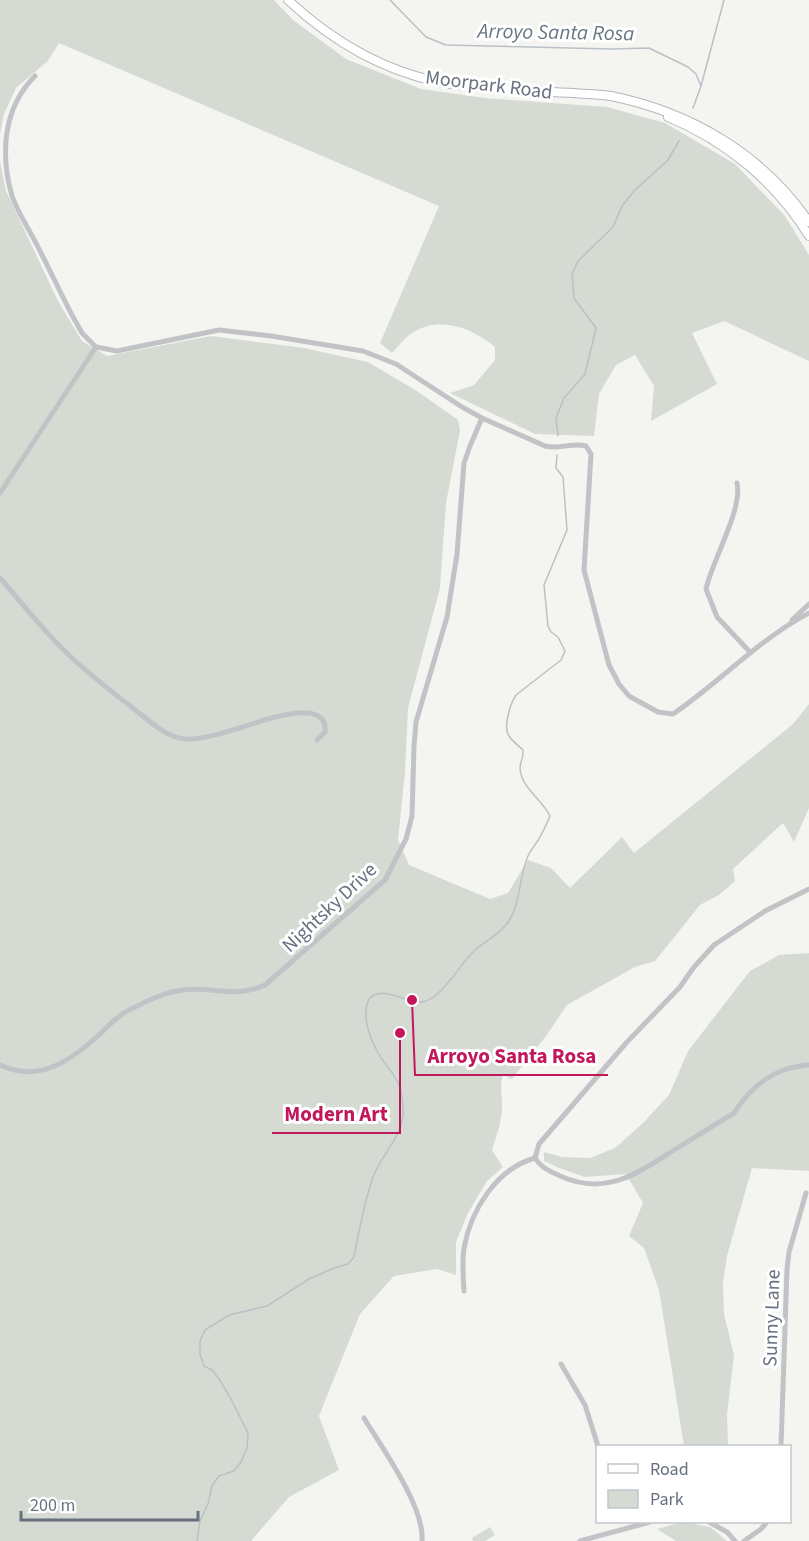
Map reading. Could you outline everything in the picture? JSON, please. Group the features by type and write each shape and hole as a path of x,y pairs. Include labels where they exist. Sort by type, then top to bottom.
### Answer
{"main road":[{"name":"Moorpark Road","path":"288,0 321,29 348,46 384,64 420,77 454,84 593,93 634,100 669,112 699,125 732,145 764,170 794,200 809,222"},
{"name":"Moorpark Road","path":"567,93 610,100 650,111 681,122 714,140 744,162 774,189 809,236"}],"street":[{"path":"35,76 16,100 6,126 4,142 6,174 15,201 72,315 82,333 96,346 121,350 219,330 346,347 379,356 396,364 462,407 545,446 558,448 582,445 590,450 584,570 609,665 619,684 629,696 658,712 673,714 791,621 809,604"},
{"path":"0,493 96,346"},
{"name":"Nightsky Drive","path":"0,1065 19,1071 48,1070 74,1057 129,1010 168,993 195,989 239,992 255,990 265,985 385,879 400,853 411,824 416,722 447,617 457,554 464,464 482,418"},
{"path":"737,483 739,490 735,507 706,589 717,617 750,652"},
{"path":"0,578 70,656 169,734 189,739 236,729 271,717 305,713 321,719 324,724 325,732 317,740"},
{"path":"791,621 809,613"},
{"path":"809,889 765,911 714,945 674,994 627,1042 539,1144 535,1158 545,1169 576,1181 603,1183 630,1177 734,1113 748,1094 765,1079 778,1071 809,1065"},
{"path":"464,1290 464,1251 475,1213 495,1183 513,1168 526,1160 535,1158"},
{"name":"Sunny Lane","path":"781,1445 787,1269 789,1252 806,1193"},
{"path":"561,1364 585,1405 598,1445"},
{"path":"364,1418 412,1499 422,1527 422,1541"},
{"path":"620,1523 621,1529"},
{"path":"580,1541 643,1523"},
{"path":"712,1523 727,1532 735,1541"},
{"path":"744,1541 766,1523"}],"green space":[{"path":"0,0 274,0 293,20 346,59 421,89 485,98 607,107 665,123 735,164 785,216 809,255 809,361 724,321 692,333 717,384 651,421 654,386 635,355 616,365 599,394 594,436 535,434 450,393 474,385 495,360 495,347 477,334 455,326 433,325 409,335 392,353 380,343 439,206 59,43 48,61 16,88 4,114 0,134"},
{"path":"0,161 6,191 58,301 82,341 107,356 211,336 304,348 368,362 417,391 458,420 460,431 446,503 440,588 408,708 405,772 398,840 409,865 490,899 508,893 528,860 551,868 570,888 622,837 634,853 793,724 809,704 809,808 794,842 783,823 733,869 735,881 719,895 700,905 655,961 635,967 567,1005 512,1079 503,1075 501,1115 492,1150 503,1167 487,1181 468,1213 456,1242 456,1275 437,1269 394,1276 360,1314 319,1416 339,1470 289,1497 251,1541 0,1541"},
{"path":"809,953 809,1171 752,1168 727,1256 723,1283 724,1314 734,1355 727,1415 728,1445 684,1445 659,1290 644,1248 629,1236 643,1203 626,1174 585,1177 544,1161 544,1152 562,1157 590,1158 615,1148 669,1095 688,1051 750,971 779,955"},
{"path":"688,1523 710,1527 727,1541 676,1541 657,1529"},
{"path":"490,1527 495,1535 485,1541 473,1541 472,1538"}],"waterway":[{"name":"Arroyo Santa Rosa","path":"390,0 426,37 446,45 649,48 688,67 696,74 701,86 693,108"},
{"path":"701,86 724,0"},
{"name":"Arroyo Santa Rosa","path":"558,436 556,418 564,398 585,374 596,328 574,298 572,274 578,261 613,227 622,206 634,191 668,160 679,141"},
{"name":"Arroyo Santa Rosa","path":"197,1541 200,1521 208,1504 212,1486 219,1476 234,1471 241,1462 247,1448 248,1433 219,1379 212,1370 204,1366 200,1354 200,1341 205,1330 229,1315 267,1306 309,1279 348,1264 354,1257 364,1207 373,1177 397,1135 403,1117 399,1085 379,1055 369,1032 366,1017 367,1004 370,998 381,993 417,1002 430,999 444,987 474,951 502,930 516,906 528,856 550,816 524,782 520,768 523,750 510,738 507,732 507,721 516,695 561,660 565,651 558,637 551,632 548,626 544,585 567,530 563,477 556,468 557,455"}],"place":[{"name":"Arroyo Santa Rosa","path":"412,1000"},
{"name":"Modern Art","path":"400,1033"}]}
